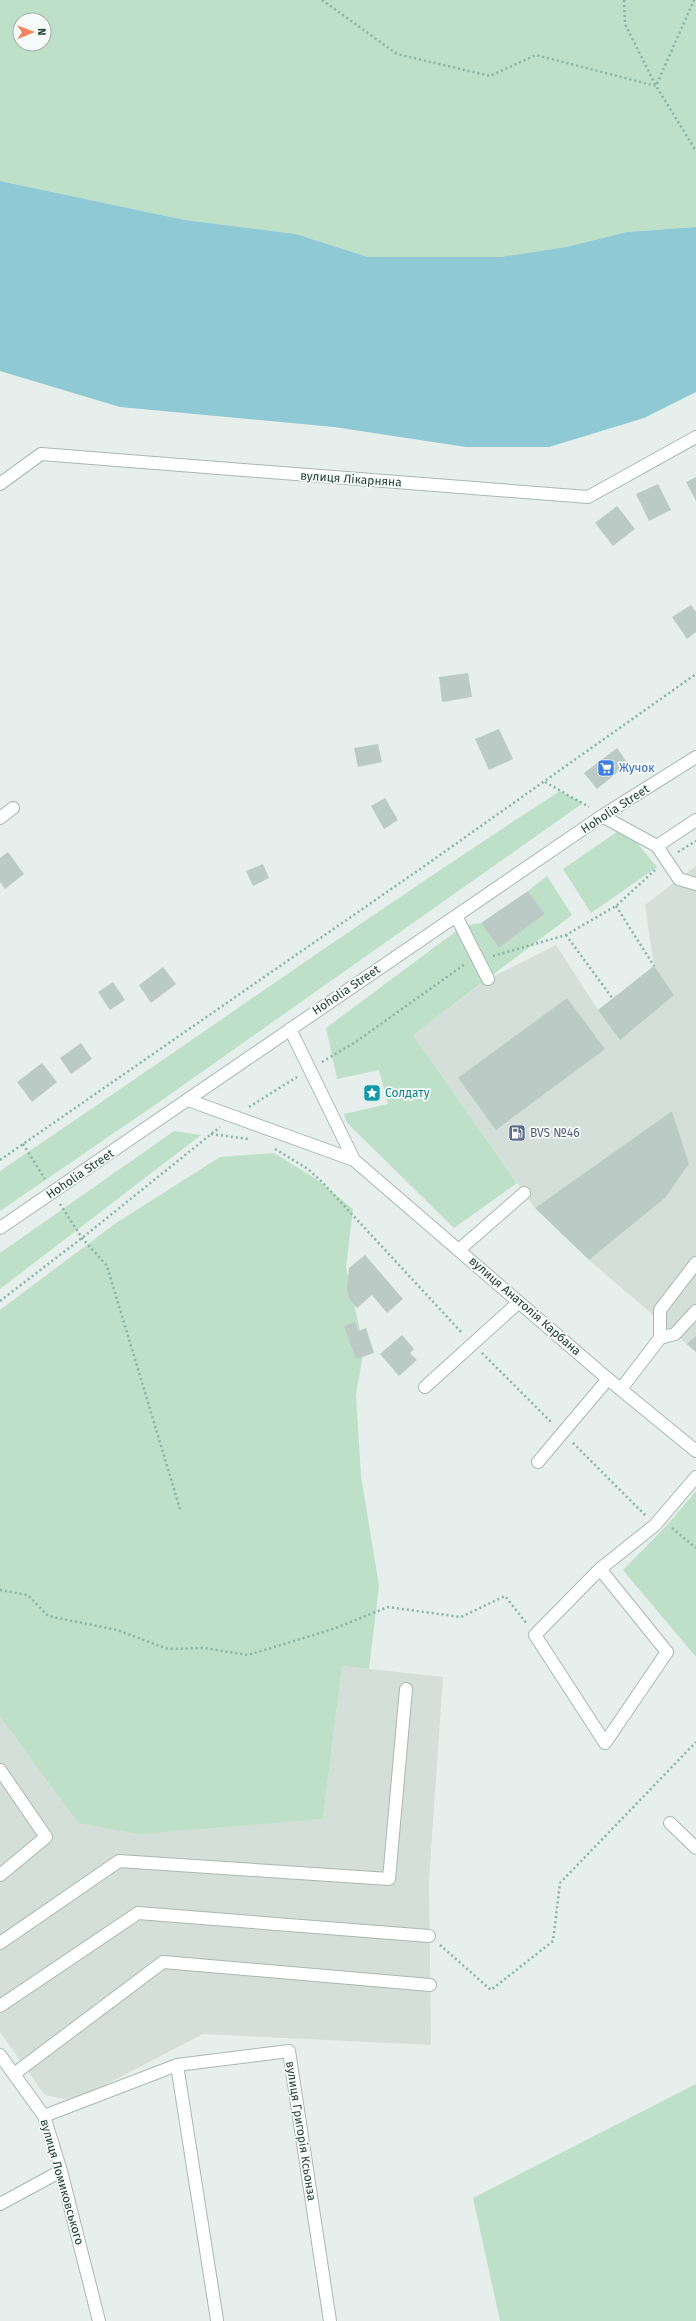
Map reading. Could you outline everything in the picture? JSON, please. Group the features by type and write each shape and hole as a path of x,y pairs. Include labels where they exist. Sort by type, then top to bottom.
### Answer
{"street":[{"name":"вулиця Лікарняна","path":"0,484 41,454 588,497 696,437"},
{"name":"Hoholia Street","path":"0,1228 602,816 696,757"},
{"path":"0,818 13,808"},
{"path":"602,816 657,846 679,879 696,884"},
{"path":"657,846 696,820"},
{"path":"456,916 488,979"},
{"path":"290,1029 354,1160"},
{"path":"188,1100 354,1160"},
{"name":"вулиця Анатолія Карбана","path":"354,1160 460,1249 608,1379 696,1451"},
{"path":"460,1249 524,1193"},
{"path":"621,1389 660,1338 660,1310 696,1263"},
{"path":"426,1387 519,1302"},
{"path":"660,1338 676,1334 696,1312"},
{"path":"538,1462 608,1379"},
{"path":"600,1569 667,1652 605,1743 536,1635 600,1569 655,1525 696,1477"},
{"path":"0,1943 119,1861 389,1879 406,1689"},
{"path":"0,1770 46,1837 1,1871"},
{"path":"670,1823 696,1848"},
{"path":"0,2006 138,1913 429,1936"},
{"path":"14,2074 164,1962 430,1985"},
{"name":"вулиця Григорія Ксьонза","path":"44,2116 176,2064 289,2051 330,2321"},
{"name":"вулиця Ломиковського","path":"0,2055 44,2116 61,2171 99,2321"},
{"path":"176,2064 217,2320"},
{"path":"0,2204 61,2171"}],"path":[{"path":"322,0 397,54 490,76 536,55 656,86"},
{"path":"624,0 625,24 656,86 696,151"},
{"path":"656,86 694,0"},
{"path":"0,1160 545,782 696,674"},
{"path":"545,782 602,816"},
{"path":"0,1301 82,1238 234,1116 357,1041 467,963 566,935 616,906 666,860 696,841"},
{"path":"616,906 654,966"},
{"path":"566,935 613,999"},
{"path":"211,1134 256,1141"},
{"path":"23,1144 82,1238 107,1266 180,1509"},
{"path":"268,1145 293,1159 323,1183 473,1344 655,1525 668,1524 696,1548"},
{"path":"0,1590 28,1595 48,1616 117,1630 168,1649 204,1648 248,1655 333,1629 388,1606 461,1617 505,1596 536,1635"},
{"path":"429,1936 491,1990 553,1941 560,1883 696,1742"}],"shaded area":[{"path":"696,866 696,1352 589,1260 665,1198 689,1164 672,1111 535,1208 413,1035 488,979 556,945 598,1010 654,966 645,905"},
{"path":"342,1666 443,1677 429,1879 431,2045 203,2034 74,2101 45,2095 0,2032 0,1717 78,1823 323,1819"}],"green space":[{"path":"0,0 696,0 696,227 627,232 566,247 500,257 368,257 296,234 185,220 0,181"},
{"path":"560,791 583,803 165,1098 0,1211 0,1171 489,837"},
{"path":"624,827 657,867 591,913 563,869"},
{"path":"547,876 572,915 413,1035 517,1183 454,1228 347,1123 344,1114 388,1104 379,1070 337,1079 326,1028 463,926 481,923 499,948 545,914 528,891"},
{"path":"174,1131 201,1135 0,1289 0,1253"},
{"path":"274,1153 316,1179 353,1209 346,1267 364,1349 356,1395 361,1476 379,1586 369,1669 342,1666 323,1819 139,1834 78,1823 0,1717 0,1310 116,1223 220,1157"},
{"path":"696,1491 696,1657 623,1570 668,1524"},
{"path":"696,2084 696,2321 500,2321 473,2198"}],"water":[{"path":"0,181 185,220 296,234 368,257 500,257 566,247 627,232 696,227 696,392 644,418 549,447 466,447 334,427 120,407 0,371"}],"building":[{"path":"696,477 696,501 686,482"},
{"path":"658,484 671,510 649,521 636,494"},
{"path":"617,506 635,529 613,546 595,523"},
{"path":"691,605 696,612 696,632 687,639 672,617"},
{"path":"468,673 472,697 442,702 439,677"},
{"path":"499,729 513,759 489,770 475,739"},
{"path":"378,744 382,762 358,767 354,748"},
{"name":"Жучок","path":"617,748 628,764 597,789 584,773"},
{"path":"385,798 398,820 384,829 371,806"},
{"path":"8,852 24,874 5,889 0,882 0,858"},
{"path":"263,864 269,878 253,886 246,871"},
{"path":"528,891 545,914 499,948 481,923"},
{"path":"654,966 674,995 620,1040 598,1010"},
{"path":"163,967 176,984 151,1003 139,985"},
{"path":"113,982 125,1000 110,1010 98,992"},
{"path":"567,998 605,1049 496,1130 458,1078"},
{"path":"81,1043 92,1059 71,1074 60,1058"},
{"path":"42,1063 57,1082 32,1102 17,1082"},
{"path":"672,1111 689,1164 665,1198 589,1260 535,1208"},
{"path":"365,1255 403,1299 387,1313 372,1295 357,1308 349,1298 347,1289 349,1268"},
{"path":"355,1322 358,1331 366,1328 374,1353 356,1359 344,1326"},
{"path":"402,1335 414,1349 410,1353 417,1360 399,1376 380,1354"},
{"path":"696,1336 696,1352 687,1344"}],"place":[{"name":"Жучок","path":"606,768"},
{"name":"Солдату","path":"372,1093"},
{"name":"BVS №46","path":"517,1133"}]}
